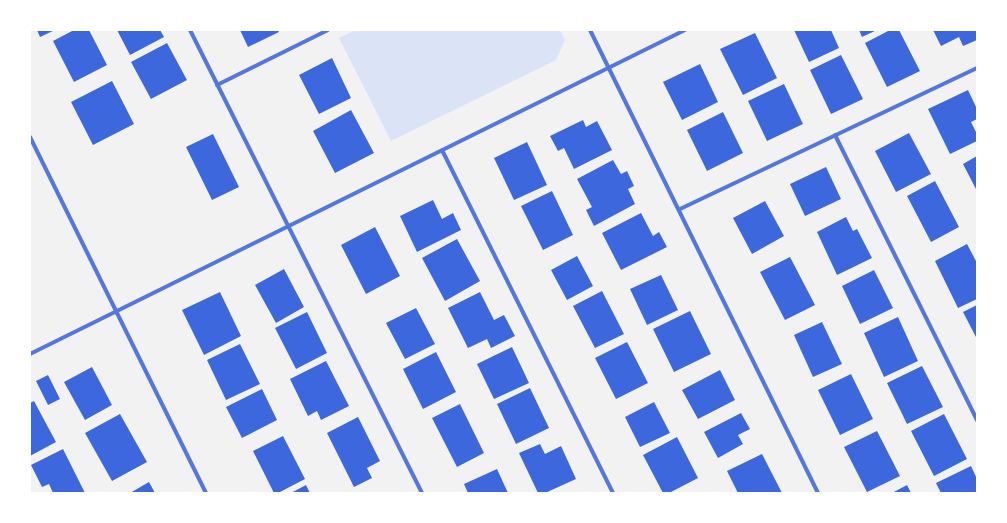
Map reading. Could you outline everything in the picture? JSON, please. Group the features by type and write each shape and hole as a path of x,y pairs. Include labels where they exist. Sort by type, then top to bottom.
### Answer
{"street":[{"path":"190,30 422,493"},
{"path":"217,84 328,30"},
{"path":"590,30 680,209 818,493"},
{"path":"30,354 685,30"},
{"path":"680,209 977,68"},
{"path":"835,135 977,420"},
{"path":"30,137 206,493"},
{"path":"442,150 613,493"}],"shaded area":[{"path":"355,30 560,30 565,40 556,60 391,141 339,38"}],"building":[{"path":"37,30 55,30 40,37"},
{"path":"74,30 89,30 107,65 74,82 53,41"},
{"path":"117,30 160,30 164,37 130,55"},
{"path":"240,30 278,30 279,32 248,47"},
{"path":"794,30 831,30 839,48 809,62"},
{"path":"859,30 877,30 862,37"},
{"path":"890,30 899,30 920,71 887,87 865,43"},
{"path":"933,30 977,30 977,40 963,46 959,37 941,46"},
{"path":"755,33 777,78 743,95 720,49"},
{"path":"167,43 187,80 151,99 131,62"},
{"path":"841,55 863,99 831,114 810,70"},
{"path":"332,58 351,98 319,114 299,75"},
{"path":"700,64 718,102 682,120 663,82"},
{"path":"112,81 134,124 93,145 71,102"},
{"path":"784,84 803,124 767,141 748,101"},
{"path":"968,90 977,109 977,119 971,122 977,134 977,141 950,154 928,109"},
{"path":"351,110 374,153 335,173 313,131"},
{"path":"723,112 743,153 707,171 687,130"},
{"path":"583,120 586,127 597,121 612,150 574,169 564,148 558,151 550,136"},
{"path":"909,133 931,174 896,192 875,151"},
{"path":"213,134 239,187 212,200 186,147"},
{"path":"527,142 547,185 514,200 494,158"},
{"path":"977,156 977,191 963,164"},
{"path":"613,160 621,174 627,171 634,186 628,189 635,204 594,226 586,210 592,207 577,179"},
{"path":"826,167 841,199 805,216 790,184"},
{"path":"935,181 959,227 931,242 907,196"},
{"path":"552,191 573,235 543,250 521,206"},
{"path":"433,200 442,219 453,213 461,230 417,252 400,216"},
{"path":"765,201 784,236 752,254 733,218"},
{"path":"641,213 653,236 659,232 667,247 621,270 602,233"},
{"path":"846,217 853,231 857,229 872,258 837,275 817,232"},
{"path":"375,227 400,276 366,294 341,245"},
{"path":"457,239 480,281 445,301 422,258"},
{"path":"967,244 977,263 977,299 958,308 935,261"},
{"path":"577,256 593,286 567,300 551,270"},
{"path":"790,257 815,305 785,320 760,272"},
{"path":"284,269 304,307 276,323 255,285"},
{"path":"874,270 893,308 860,324 842,286"},
{"path":"661,275 678,310 647,325 630,289"},
{"path":"602,291 624,334 595,348 573,306"},
{"path":"220,292 241,336 204,355 182,310"},
{"path":"480,292 494,320 504,315 515,336 491,348 487,339 468,348 448,308"},
{"path":"977,305 977,339 963,312"},
{"path":"416,308 435,344 405,359 386,323"},
{"path":"690,311 711,354 674,372 653,329"},
{"path":"307,312 327,353 296,369 275,328"},
{"path":"898,317 918,361 884,377 864,333"},
{"path":"822,322 842,364 813,377 794,335"},
{"path":"627,342 648,383 616,399 595,358"},
{"path":"240,344 260,384 226,400 207,360"},
{"path":"512,347 529,383 494,399 477,364"},
{"path":"436,352 456,392 423,409 403,369"},
{"path":"326,361 349,406 321,420 317,411 308,416 290,379"},
{"path":"922,366 943,407 907,424 887,383"},
{"path":"92,367 112,405 85,420 64,382"},
{"path":"720,370 735,400 698,419 682,390"},
{"path":"851,374 873,419 840,435 818,390"},
{"path":"48,375 60,399 48,405 36,381"},
{"path":"530,388 549,428 516,444 497,404"},
{"path":"262,389 277,420 242,438 226,407"},
{"path":"34,401 56,442 30,456 30,403"},
{"path":"654,402 670,433 640,447 625,417"},
{"path":"460,404 484,453 457,467 432,418"},
{"path":"741,413 750,429 738,435 743,444 718,458 704,432"},
{"path":"120,414 147,462 112,481 85,433"},
{"path":"944,414 967,459 934,476 911,431"},
{"path":"358,417 380,461 367,468 372,478 354,487 327,433"},
{"path":"877,431 900,476 867,492 844,447"},
{"path":"283,436 305,479 278,493 274,493 253,451"},
{"path":"677,437 698,478 669,493 663,493 643,455"},
{"path":"540,444 545,454 561,446 576,479 545,493 538,493 519,453"},
{"path":"63,449 85,493 53,493 49,484 42,487 31,465"},
{"path":"762,454 782,493 738,493 727,471"},
{"path":"971,466 977,479 977,493 941,493 936,483"},
{"path":"497,469 508,493 468,493 464,484"},
{"path":"149,482 155,493 130,493"},
{"path":"306,485 310,493 291,493"},
{"path":"907,485 911,493 892,493"}]}
